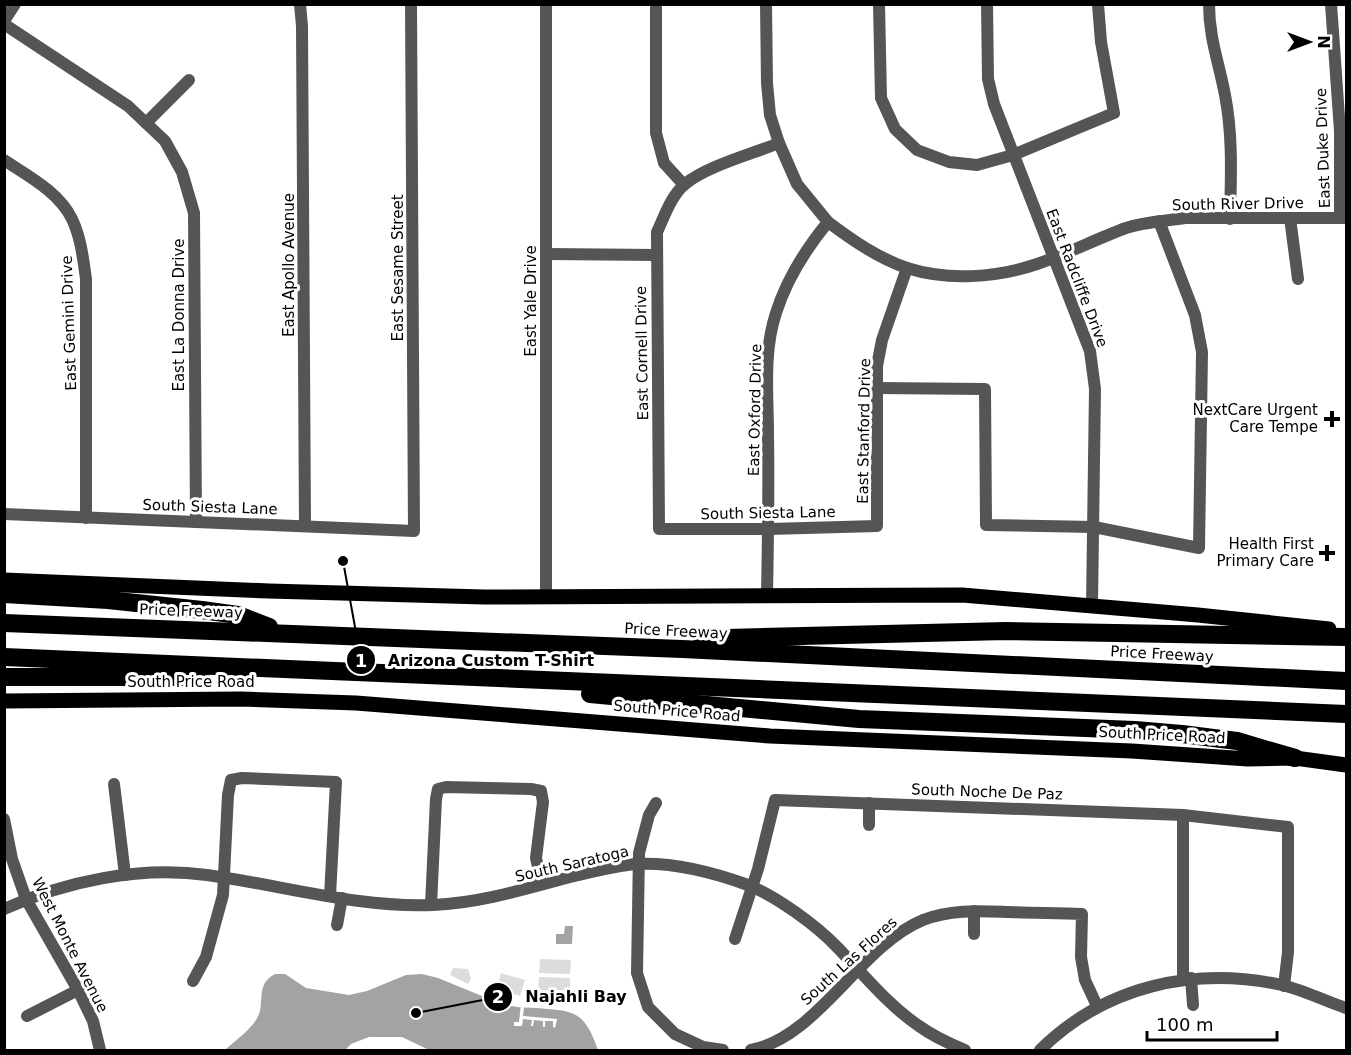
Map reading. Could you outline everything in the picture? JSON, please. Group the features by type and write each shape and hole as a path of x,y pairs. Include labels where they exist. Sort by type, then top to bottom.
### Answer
{"highway":[{"path":"4,594 108,600 202,610 238,615 284,632"},
{"name":"Price Freeway","path":"4,623 682,649 1347,681"},
{"path":"682,649 728,638 1006,631 1347,637"},
{"path":"4,657 1347,714"},
{"path":"4,677 190,678 287,670"},
{"path":"500,679 555,692 858,719 1135,730 1182,734 1237,741 1295,758"}],"main road":[{"path":"4,580 391,595 546,597 929,594 1092,605 1347,631"},
{"name":"South Price Road","path":"4,701 241,699 356,703 770,736 1121,750 1248,759 1295,758 1347,765"}],"street":[{"path":"4,22 15,4"},
{"name":"East Apollo Avenue","path":"300,4 305,526"},
{"name":"East Sesame Street","path":"411,4 414,531"},
{"name":"East Yale Drive","path":"546,4 546,597"},
{"path":"656,4 656,133 664,163 684,185"},
{"path":"766,4 770,115 779,143 797,184 828,222"},
{"path":"879,4 881,98 895,129 917,150 949,162 977,165 1013,155 1114,113 1101,42 1098,4"},
{"name":"East Radcliffe Drive","path":"987,4 988,80 994,104 1090,351 1095,389 1092,605"},
{"path":"1209,4 1209,29 1225,95 1231,139 1230,219"},
{"name":"East Duke Drive","path":"1331,4 1340,131 1343,218"},
{"name":"East La Donna Drive","path":"4,22 128,106 165,141 182,172 194,213 196,522"},
{"path":"146,123 189,80"},
{"name":"East Cornell Drive","path":"659,529 657,232 670,203 684,185 700,174 779,143"},
{"name":"East Gemini Drive","path":"4,160 55,196 72,217 82,246 86,279 86,518"},
{"name":"South River Drive","path":"828,222 862,246 907,268 950,276 990,275 1035,265 1128,228 1159,221 1185,218 1343,218"},
{"path":"1290,218 1298,279"},
{"path":"877,388 985,389 986,525 1094,527 1199,548 1202,352 1195,315 1159,221"},
{"name":"East Oxford Drive","path":"767,595 768,351 775,315 786,284 804,252 828,222"},
{"path":"546,254 656,255"},
{"name":"East Stanford Drive","path":"877,526 877,366 882,340 907,268"},
{"name":"South Siesta Lane","path":"4,514 414,531"},
{"name":"South Siesta Lane","path":"659,529 877,526"},
{"path":"193,981 206,957 223,895 228,795 231,780 242,778 336,782 337,925"},
{"path":"114,784 125,875"},
{"path":"431,905 438,789 457,787 541,791 543,802 536,858 542,884"},
{"name":"South Noche De Paz","path":"752,886 775,800 1183,815 1288,827 1288,952 1284,986"},
{"path":"656,803 645,828 638,864 637,973 648,1007 675,1034 703,1047 723,1050"},
{"path":"869,803 869,825"},
{"path":"1183,815 1187,979 1193,1005"},
{"name":"West Monte Avenue","path":"4,819 12,859 26,899 78,990 93,1021 100,1050"},
{"name":"South Saratoga","path":"4,909 26,899 75,884 125,875 169,872 225,877 394,905 431,905 497,897 609,868 638,864 686,868 752,886 798,914 837,946 885,997 919,1026 965,1050"},
{"path":"735,939 752,886"},
{"path":"974,911 974,934"},
{"name":"South Las Flores","path":"751,1050 764,1048 793,1032 899,934 922,920 948,912 1082,914 1081,957 1085,980 1097,1006"},
{"path":"1040,1050 1097,1006 1141,989 1187,979 1247,980 1284,986 1347,1008"},
{"path":"27,1016 78,990"}],"shaded area":[{"path":"565,926 573,926 572,944 556,944 556,934 564,934"},
{"path":"540,959 571,960 570,974 539,973"},
{"path":"453,968 468,969 471,979 468,984 450,975"},
{"path":"501,973 525,980 520,996 497,989"},
{"path":"275,974 285,974 306,988 349,995 367,991 406,975 422,974 438,978 499,1003 570,1012 583,1020 598,1050 429,1050 402,1037 369,1037 351,1044 345,1050 225,1050 245,1033 258,1017 262,990 266,981"},
{"path":"539,977 570,978 570,992 538,991"}],"pier":[{"path":"521,1004 557,1006 557,1009 524,1007 523,1016 557,1019 555,1028 553,1021 545,1021 545,1027 543,1027 543,1021 534,1020 531,1026 532,1020 523,1019 522,1026 514,1026 514,1022 519,1022"}],"place":[{"name":"NextCare Urgent Care Tempe","path":"1332,419"},
{"name":"Health First Primary Care","path":"1327,553"},
{"name":"Arizona Custom T-Shirt","path":"343,561"},
{"name":"Najahli Bay","path":"416,1013"}]}
